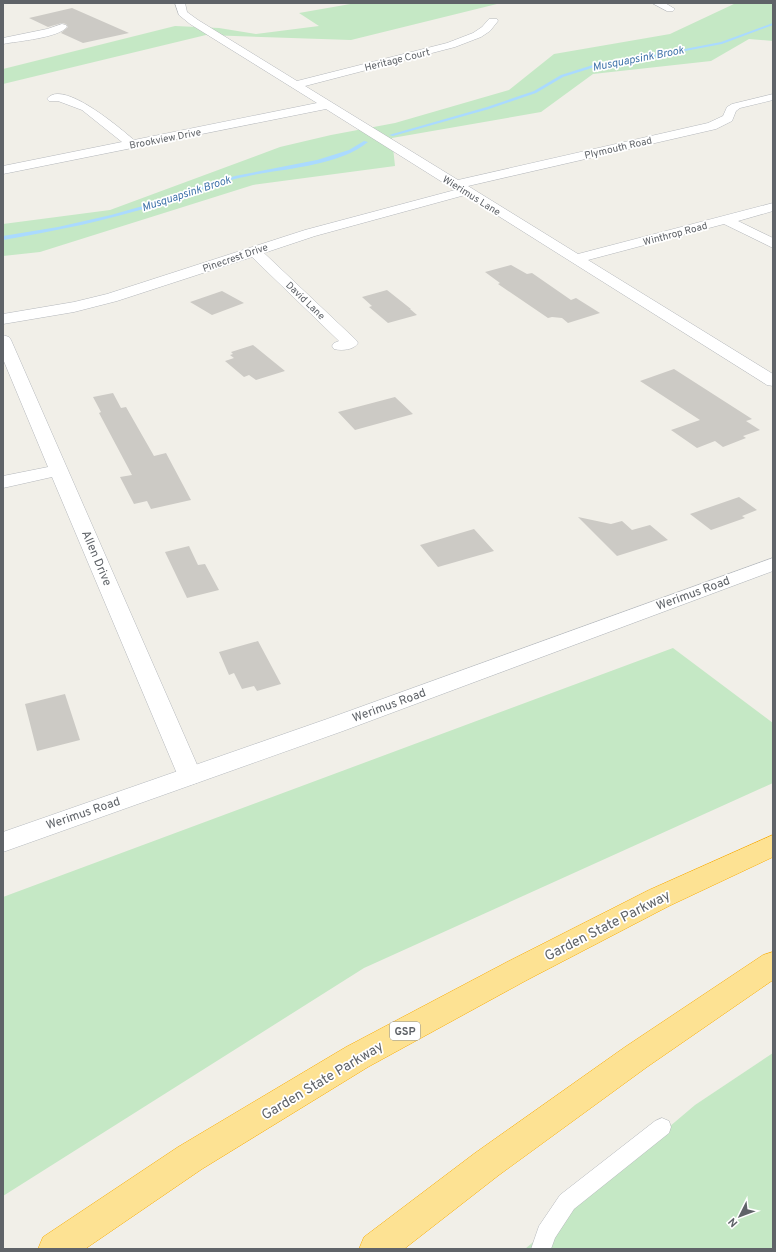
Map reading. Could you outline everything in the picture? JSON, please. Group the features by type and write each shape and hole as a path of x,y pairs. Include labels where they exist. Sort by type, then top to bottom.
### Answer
{"highway":[{"name":"Garden State Parkway","path":"55,1249 190,1158 357,1057 517,971 652,902 773,845"},
{"path":"376,1249 494,1159 636,1057 773,964"}],"street":[{"name":"Wierimus Lane","path":"180,3 182,13 190,20 773,380"},
{"path":"657,3 670,9"},
{"name":"Heritage Court","path":"295,85 452,45 477,35 486,29 493,21"},
{"path":"3,41 50,32 62,27"},
{"path":"53,99 58,97 86,108 132,144"},
{"name":"Plymouth Road","path":"460,188 712,126 728,118 732,109 736,106 773,97"},
{"name":"Brookview Drive","path":"3,170 327,105"},
{"name":"Pinecrest Drive","path":"3,319 67,308 112,298 254,250 460,188"},
{"name":"Winthrop Road","path":"576,259 773,208"},
{"path":"726,220 773,244"},
{"name":"David Lane","path":"254,250 350,343 340,346"},
{"name":"Allen Drive","path":"3,340 190,776"},
{"path":"3,482 59,470"},
{"name":"Werimus Road","path":"3,842 335,724 773,564"}],"lane":[{"path":"541,1249 546,1233 567,1202 662,1127"}],"green space":[{"path":"356,3 501,3 351,40 206,35 3,84 3,69 175,26 219,28 256,34 319,26 299,13"},
{"path":"736,3 773,3 773,41 749,39 711,61 593,74 541,112 392,138 395,166 253,185 40,252 3,256 3,224 110,210 280,147 331,135 395,123 509,90 554,54 670,34"},
{"path":"673,648 773,723 773,783 364,968 3,1196 3,897"},
{"path":"773,1053 773,1249 525,1249 695,1105"}],"building":[{"path":"72,8 129,33 83,43 61,33 68,27 66,24 62,23 48,27 29,18"},
{"path":"511,265 527,274 532,273 571,300 576,298 600,313 568,323 562,318 548,318 498,284 500,283 485,272"},
{"path":"387,290 417,315 388,323 369,307 372,306 362,297"},
{"path":"222,291 244,303 212,315 190,302"},
{"path":"253,345 285,371 256,380 249,375 244,377 225,361 234,358 230,355 233,354 231,352"},
{"path":"674,369 752,419 746,421 760,430 743,436 746,438 723,447 715,441 697,448 671,430 700,420 640,381"},
{"path":"113,393 121,408 126,407 154,456 166,453 191,500 151,509 147,501 134,504 120,477 132,475 99,413 101,412 93,397"},
{"path":"395,397 413,414 355,430 338,412"},
{"path":"739,497 757,510 742,516 745,518 711,530 690,514"},
{"path":"578,517 611,524 622,521 632,530 650,525 668,540 617,556"},
{"path":"474,529 494,551 438,567 420,545"},
{"path":"189,546 198,565 205,564 219,590 187,598 165,552"},
{"path":"258,641 281,684 257,691 254,686 242,689 234,673 229,675 219,652"},
{"path":"65,694 80,740 37,751 25,704"}],"waterway":[{"name":"Musquapsink Brook","path":"391,135 488,108 535,92 562,76 597,65 722,43 773,24"},
{"name":"Musquapsink Brook","path":"3,238 76,225 112,216 159,203 235,177 318,162 350,151 366,142"}]}
